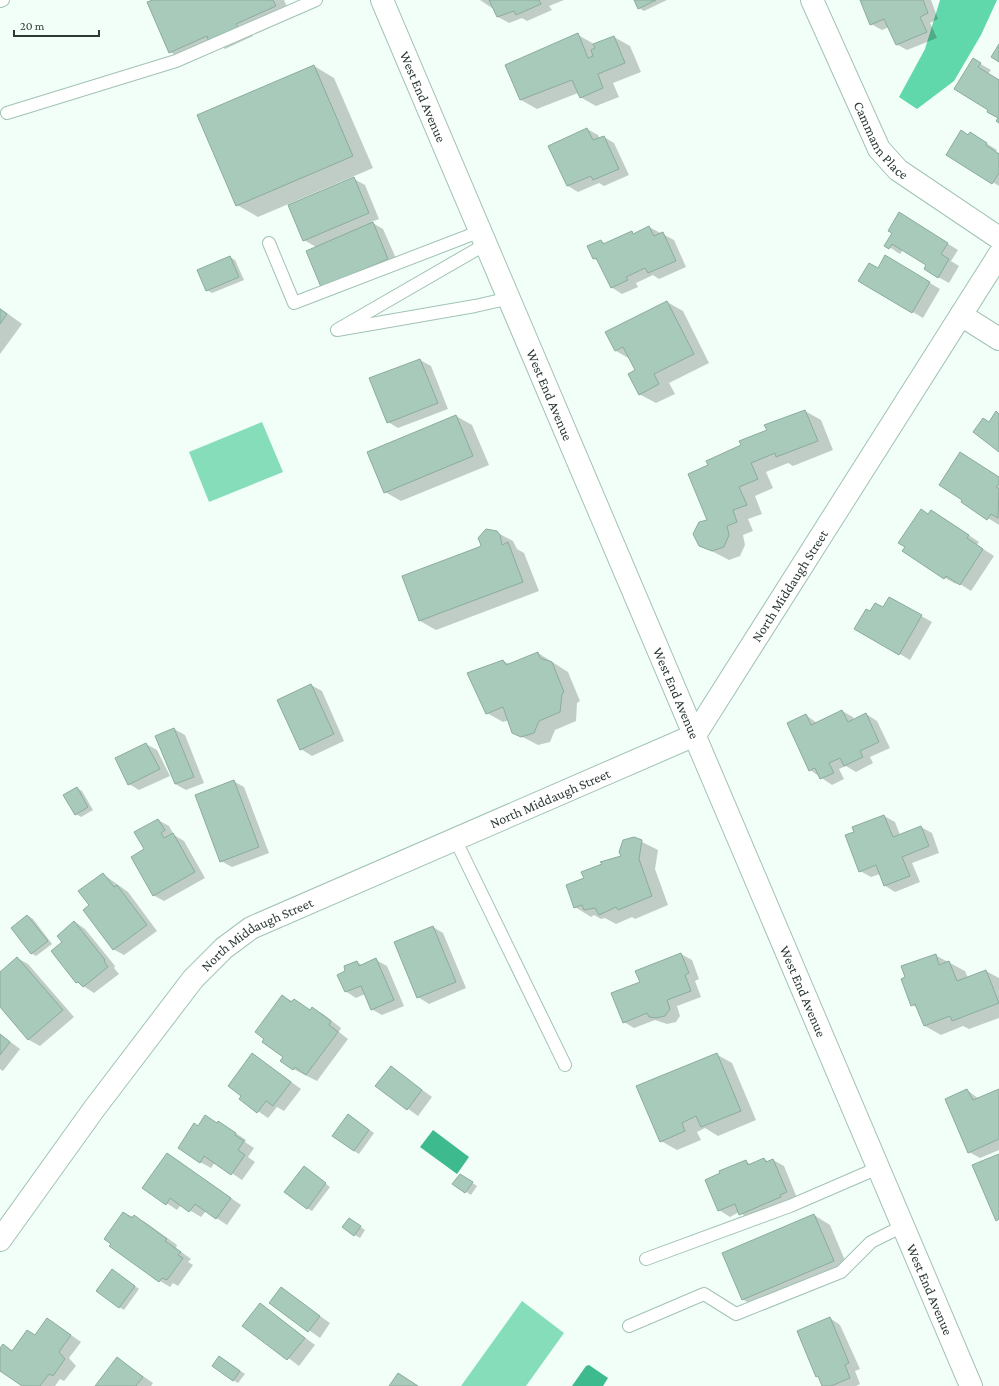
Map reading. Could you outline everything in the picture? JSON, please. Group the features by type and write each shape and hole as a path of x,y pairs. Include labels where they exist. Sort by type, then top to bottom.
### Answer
{"street":[{"name":"Cammann Place","path":"812,0 879,149 898,170 999,238"},
{"name":"West End Avenue","path":"387,2 484,237 971,1386"},
{"name":"North Middaugh Street","path":"0,1240 94,1109 193,979 224,948 251,928 695,735 999,255"},
{"path":"961,315 999,339"}],"lane":[{"path":"7,113 176,62 316,0"},
{"path":"269,242 294,303 484,237"},
{"path":"484,237 337,330 475,306 510,298"},
{"path":"455,839 564,1065"},
{"path":"646,1259 790,1206 878,1168"},
{"path":"629,1326 704,1294 736,1314 841,1272 871,1242 903,1226"}],"shaded area":[{"path":"940,0 997,0 981,35 954,81 917,109 899,97 925,49"},
{"path":"262,422 283,472 209,502 189,452"},
{"path":"433,1130 469,1157 457,1174 420,1147"},
{"path":"522,1301 564,1333 526,1386 461,1386"},
{"path":"589,1365 608,1378 603,1386 572,1386 586,1366"}],"building":[{"path":"153,0 273,0 276,6 236,24 238,27 208,40 207,36 169,53 147,2"},
{"path":"489,0 539,0 541,4 516,15 514,11 497,17"},
{"path":"634,0 656,0 638,9"},
{"path":"860,0 923,0 928,13 920,17 927,32 896,45 884,19 870,25"},
{"path":"578,33 588,58 593,56 591,50 595,48 593,44 614,36 625,63 598,74 603,88 580,98 572,80 520,100 505,65"},
{"path":"999,44 999,62 991,57"},
{"path":"973,58 981,63 978,67 999,80 999,123 996,121 998,118 987,112 988,110 954,89"},
{"path":"314,65 353,156 236,206 197,115"},
{"path":"587,128 593,140 604,136 619,169 593,180 591,176 567,186 548,146"},
{"path":"961,130 968,135 970,132 987,143 986,145 999,154 999,173 992,184 946,155"},
{"path":"354,177 369,213 303,241 288,205"},
{"path":"899,212 948,243 941,254 949,259 938,278 924,269 926,265 892,244 889,249 884,246 892,233 888,231"},
{"path":"373,222 388,259 321,287 306,251"},
{"path":"649,226 654,236 663,232 676,261 648,273 645,268 626,277 628,280 611,288 596,258 593,259 587,246 601,240 603,244 632,231 633,234"},
{"path":"885,255 930,282 912,313 858,281 869,263 878,268"},
{"path":"230,256 239,277 206,291 197,270"},
{"path":"667,301 694,354 654,374 659,384 639,395 628,374 635,370 623,347 615,351 605,332"},
{"path":"0,309 7,314 0,324"},
{"path":"420,359 438,403 387,423 369,378"},
{"path":"805,410 818,441 776,457 775,453 751,463 758,479 739,487 747,505 733,510 737,522 727,526 729,535 724,547 712,551 699,546 693,534 699,522 707,520 688,474 708,465 706,461 741,445 739,441 767,430 764,425"},
{"path":"996,411 999,414 999,452 973,432 983,418 989,422"},
{"path":"456,415 473,456 384,493 367,452"},
{"path":"960,452 999,477 999,484 996,487 999,489 998,518 991,514 987,520 961,502 962,500 939,485"},
{"path":"921,509 928,514 931,510 969,535 967,538 983,549 960,585 946,576 944,579 902,551 905,547 898,543"},
{"path":"486,529 497,531 500,535 502,545 508,542 523,582 419,621 402,576 479,547 481,545 478,538"},
{"path":"889,597 922,615 899,655 854,629 866,609 870,611 875,603 883,607"},
{"path":"538,652 540,658 552,662 564,692 562,694 560,712 539,721 534,733 521,737 512,733 503,707 486,714 467,673 503,660 506,665"},
{"path":"311,684 334,734 300,750 277,700"},
{"path":"842,710 848,722 866,713 879,742 860,751 863,757 844,766 840,758 829,763 834,773 820,779 815,768 809,771 787,723 806,714 811,725"},
{"path":"174,728 194,777 175,784 155,736"},
{"path":"146,743 160,769 128,785 115,758"},
{"path":"234,780 259,847 220,862 195,795"},
{"path":"77,787 88,807 75,815 63,795"},
{"path":"884,815 893,837 921,826 929,846 902,857 910,876 884,886 876,865 859,872 845,835 854,832 852,827"},
{"path":"158,819 165,830 161,833 164,838 173,833 195,872 153,896 131,857 144,849 134,832"},
{"path":"634,837 642,840 639,859 652,896 618,910 616,907 599,915 595,908 584,910 582,905 574,908 566,885 584,878 581,872 602,864 600,862 621,856 619,852 623,840"},
{"path":"103,873 114,887 117,885 147,925 113,950 83,910 89,905 78,891"},
{"path":"27,915 48,941 31,954 11,928"},
{"path":"74,921 105,960 104,961 108,967 83,987 78,982 76,983 51,951 62,942 57,936"},
{"path":"433,926 456,982 417,998 394,942"},
{"path":"681,953 689,973 685,975 691,991 667,1000 670,1009 665,1016 656,1018 649,1017 647,1013 623,1023 611,993 640,982 635,971"},
{"path":"936,954 939,965 949,961 957,981 986,970 999,1003 952,1021 950,1016 924,1026 915,1004 911,1006 901,979 905,977 901,966"},
{"path":"17,957 63,1010 28,1040 0,1007 0,972"},
{"path":"376,958 394,1000 371,1010 361,986 345,992 337,975 345,971 344,966 357,961 359,966"},
{"path":"282,995 291,1002 294,999 310,1010 312,1007 331,1021 329,1025 338,1032 306,1075 295,1067 293,1070 280,1061 283,1057 262,1042 264,1039 255,1032"},
{"path":"0,1034 10,1042 0,1055"},
{"path":"252,1053 291,1082 273,1106 266,1101 257,1113 239,1099 241,1096 228,1086"},
{"path":"717,1053 741,1111 701,1127 696,1116 682,1123 685,1131 660,1142 636,1086"},
{"path":"391,1066 422,1090 407,1110 375,1086"},
{"path":"967,1089 973,1100 999,1089 999,1139 968,1153 945,1099"},
{"path":"348,1114 369,1130 354,1151 332,1136"},
{"path":"205,1115 217,1123 218,1121 236,1133 235,1135 244,1141 238,1150 245,1155 231,1175 204,1156 200,1163 178,1148 194,1123 198,1126"},
{"path":"167,1153 231,1198 216,1219 195,1204 189,1212 170,1198 166,1205 142,1188"},
{"path":"999,1154 999,1219 996,1221 972,1165"},
{"path":"764,1158 766,1162 773,1159 787,1192 780,1195 781,1197 739,1215 735,1204 718,1211 705,1180 720,1173 719,1171 746,1160 748,1165"},
{"path":"304,1166 326,1183 307,1209 284,1192"},
{"path":"460,1174 473,1182 465,1193 452,1184"},
{"path":"123,1212 132,1218 134,1215 167,1239 165,1241 181,1252 178,1255 183,1258 167,1280 162,1278 159,1282 109,1246 111,1244 104,1239"},
{"path":"814,1214 834,1261 742,1300 722,1253"},
{"path":"349,1218 361,1226 354,1236 342,1227"},
{"path":"112,1269 135,1286 119,1308 96,1291"},
{"path":"281,1287 320,1316 308,1332 269,1303"},
{"path":"260,1303 305,1338 287,1360 242,1326"},
{"path":"830,1317 849,1363 845,1365 850,1378 831,1386 822,1386 818,1376 816,1377 797,1331"},
{"path":"47,1318 71,1335 59,1352 65,1359 53,1376 49,1374 40,1386 22,1386 0,1371 0,1348 3,1344 12,1351 27,1330 35,1335"},
{"path":"219,1356 240,1371 233,1381 212,1366"},
{"path":"117,1357 143,1377 136,1386 95,1386"},
{"path":"398,1373 418,1386 389,1386"}]}
